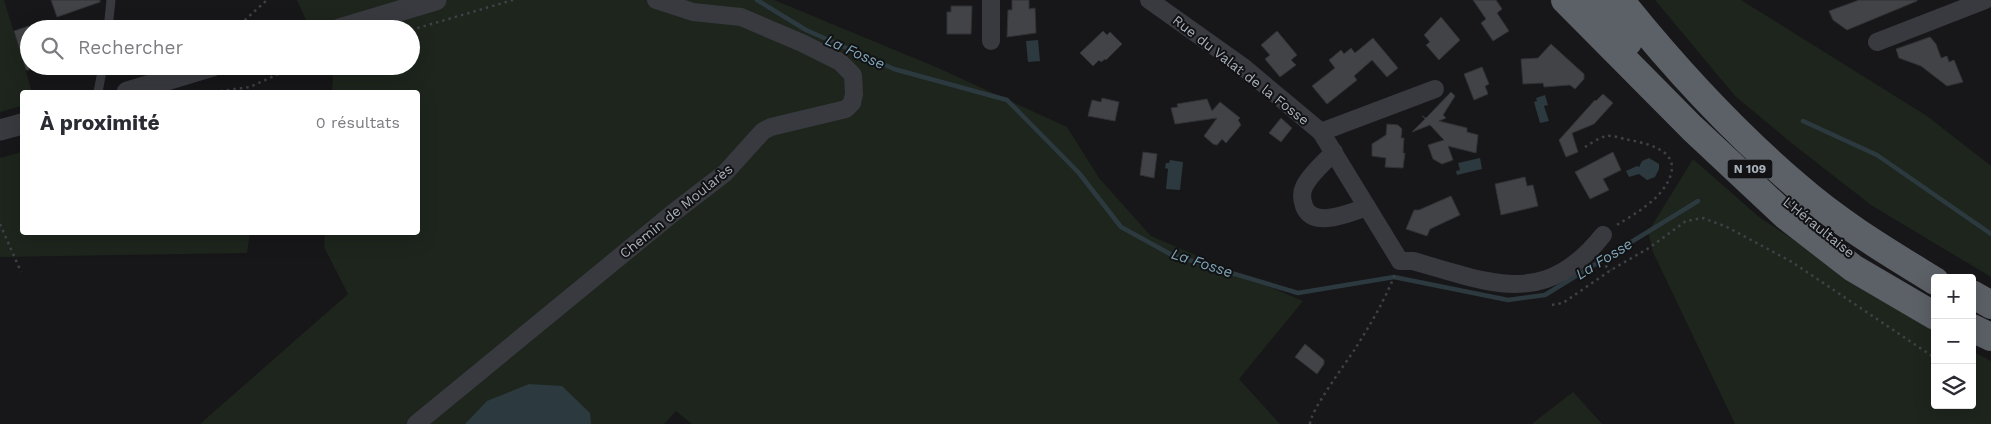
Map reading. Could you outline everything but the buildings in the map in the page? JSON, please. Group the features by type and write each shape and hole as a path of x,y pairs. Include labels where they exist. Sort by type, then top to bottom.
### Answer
{"highway":[{"path":"1565,0 1692,128 1786,216 1853,268 1931,314"},
{"name":"L'Héraultaise","path":"1594,0 1650,70 1714,135 1794,209 1860,260 1931,304"},
{"name":"L'Héraultaise","path":"1620,0 1665,53 1739,132 1798,187 1873,242 1931,278"},
{"path":"1634,0 1695,71 1736,115 1769,145 1856,215 1938,274"},
{"path":"1976,296 1991,305"},
{"path":"1976,306 1991,313"},
{"path":"1976,330 1991,337"},
{"path":"1976,338 1991,344"}],"street":[{"path":"369,20 436,0"},
{"name":"Chemin de Moularès","path":"416,424 673,213 725,173 763,131 771,127 846,109 852,102 853,75 833,58 741,17 693,12 656,0"},
{"path":"990,41 991,0"},
{"name":"Rue du Valat de la Fosse","path":"1149,0 1242,66 1321,132 1400,261"},
{"path":"1877,42 1985,0"},
{"path":"134,90 183,75"},
{"path":"1321,132 1435,89"},
{"path":"0,130 20,125"},
{"path":"1334,152 1303,188 1302,199 1305,209 1314,217 1324,218 1345,214 1367,206"},
{"path":"1400,261 1413,261 1507,285 1547,280 1567,270 1582,258 1603,235"}],"lane":[{"path":"109,20 110,0"},
{"path":"98,90 101,75"}],"path":[{"path":"245,20 267,0"},
{"path":"420,27 513,0"},
{"path":"228,90 250,87 276,75"},
{"path":"1585,147 1607,136 1636,141 1660,149 1671,162 1672,172 1668,181 1654,198 1603,235"},
{"path":"1552,305 1563,303 1611,270 1650,248 1686,222 1703,218 1727,227 1792,262 1931,355"},
{"path":"0,224 21,272"},
{"path":"1310,424 1316,408 1355,349 1390,288 1400,261"}],"shaded area":[{"path":"0,0 4,0 20,53 20,75 27,75 31,90 20,90 20,107 0,112"},
{"path":"297,0 774,0 936,67 1067,127 1099,178 1151,236 1303,301 1239,379 1280,424 692,424 676,411 664,424 200,424 348,294 324,247 325,235 420,235 420,90 332,90 332,75 420,75 420,20 306,20"},
{"path":"1655,0 1741,0 1927,116 1991,166 1991,277 1871,205 1794,145 1735,96"},
{"path":"1038,40 1040,61 1028,62 1026,41"},
{"path":"1545,95 1548,105 1544,106 1549,121 1540,123 1534,102 1537,101 1536,98"},
{"path":"20,153 20,235 250,235 247,253 0,257 0,158"},
{"path":"1480,158 1482,169 1457,175 1456,171 1460,170 1458,163"},
{"path":"1649,158 1659,164 1655,177 1647,180 1639,174 1629,177 1626,171 1637,166 1639,167 1642,161"},
{"path":"1693,159 1759,217 1931,329 1931,409 1976,409 1976,353 1991,361 1991,424 1735,424 1653,252 1648,232"},
{"path":"1170,160 1183,162 1180,190 1166,189 1168,169 1165,168 1166,163 1169,163"},
{"path":"529,384 562,386 590,413 591,424 465,424 487,401"},
{"path":"1573,392 1602,424 1533,424 1533,423"}],"waterway":[{"name":"La Fosse","path":"757,0 806,30 894,69 1007,100 1079,173 1121,227 1172,255 1298,293 1394,277 1508,300 1545,295 1698,201"},
{"name":"La Fosse","path":"1803,121 1877,155 1991,234"}]}
